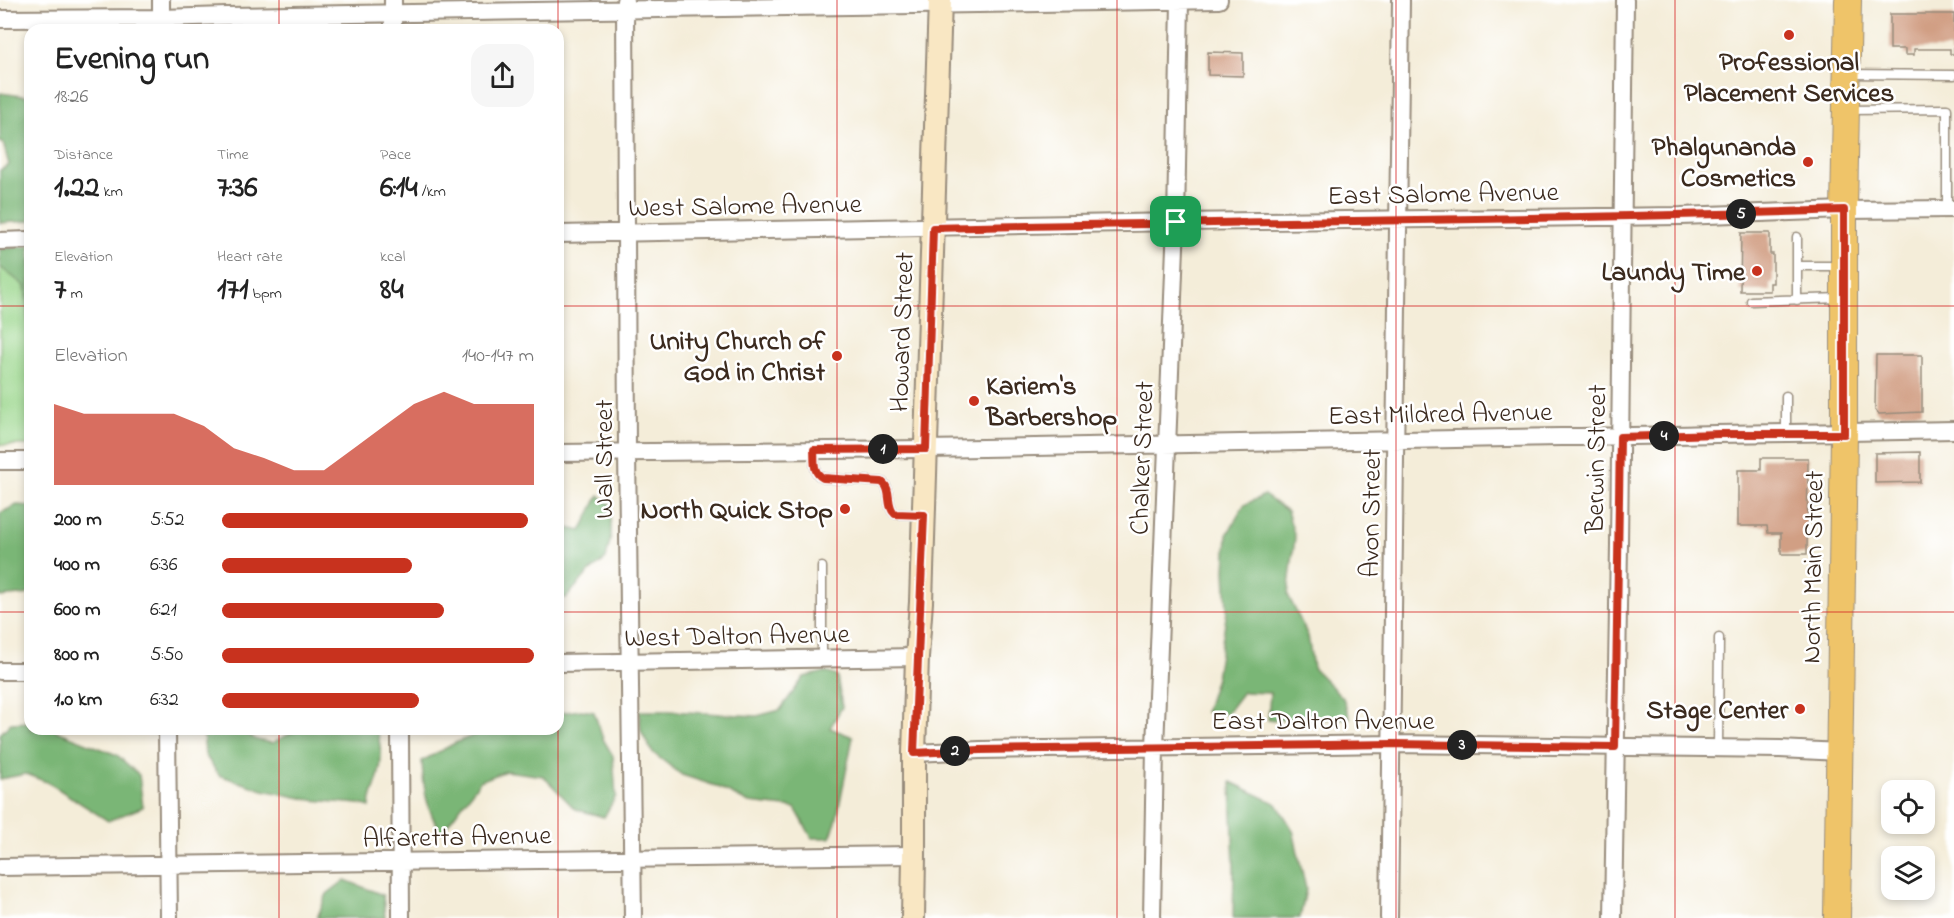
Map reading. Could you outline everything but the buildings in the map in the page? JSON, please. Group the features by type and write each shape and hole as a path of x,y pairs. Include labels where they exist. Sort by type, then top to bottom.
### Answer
{"main road":[{"name":"North Main Street","path":"1837,918 1848,0"},
{"name":"Howard Street","path":"913,918 914,753 940,2"}],"street":[{"path":"161,0 161,24"},
{"name":"Chalker Street","path":"1152,918 1155,747 1176,222 1180,0"},
{"path":"0,18 161,24 625,5 1219,0"},
{"name":"Avon Street","path":"1389,918 1401,0"},
{"name":"Berwin Street","path":"1613,918 1625,0"},
{"name":"Wall Street","path":"625,5 627,452 633,918"},
{"name":"East Salome Avenue","path":"933,228 1176,222 1681,216 1951,209"},
{"name":"West Salome Avenue","path":"564,234 933,228"},
{"path":"0,240 24,240"},
{"name":"East Mildred Avenue","path":"564,453 926,449 1561,436 1844,434 1954,430"},
{"path":"0,461 24,461"},
{"name":"West Dalton Avenue","path":"564,663 917,657"},
{"path":"0,671 24,671"},
{"path":"167,735 169,918"},
{"path":"400,735 401,918"},
{"name":"East Dalton Avenue","path":"914,753 1392,744 1718,748 1840,752"},
{"name":"Alfaretta Avenue","path":"0,867 915,855"}],"lane":[{"path":"1848,74 1954,75"},
{"path":"1847,110 1947,109 1951,209"},
{"path":"1797,237 1797,300"},
{"path":"1797,266 1844,266"},
{"path":"1751,301 1844,298"},
{"path":"1786,396 1786,434"},
{"path":"814,450 817,475 823,478 882,482 888,488 890,507 895,514 924,515"},
{"path":"822,567 822,659"},
{"path":"1718,748 1719,638"}],"green space":[{"path":"0,93 24,96 24,221 0,223 0,170 9,165 3,143 0,142"},
{"path":"24,247 24,285 0,267 0,249"},
{"path":"0,259 24,259 24,445 0,445"},
{"path":"599,495 611,505 611,536 606,559 589,572 564,598 564,527 581,531"},
{"path":"1264,495 1287,511 1295,537 1288,595 1308,636 1313,668 1343,698 1350,718 1268,720 1270,693 1243,692 1226,714 1205,712 1216,678 1227,611 1225,570 1227,535 1244,505"},
{"path":"17,505 24,506 24,595 0,597 0,513"},
{"path":"825,672 837,676 842,707 830,728 853,737 836,822 830,838 812,838 795,808 749,803 716,786 682,775 652,752 641,731 639,711 757,716 780,710 804,677"},
{"path":"581,710 594,712 603,739 613,756 616,796 604,817 575,809 543,776 506,771 480,781 442,832 429,807 422,761 475,735 564,735 564,712"},
{"path":"24,722 24,735 67,735 117,755 139,775 143,807 108,821 49,783 26,774 0,779 0,734 11,723"},
{"path":"203,735 248,735 257,740 272,743 287,735 378,735 381,762 370,807 311,800 263,790 219,775 205,755"},
{"path":"1231,782 1277,804 1293,830 1306,889 1300,918 1233,918"},
{"path":"345,880 383,895 385,918 317,918 327,894"}],"place":[{"name":"Professional Placement Services","path":"1789,35"},
{"name":"Phalgunanda Cosmetics","path":"1808,162"},
{"name":"Laundy Time","path":"1757,271"},
{"name":"Unity Church of God in Christ","path":"837,356"},
{"name":"Kariem's Barbershop","path":"974,401"},
{"name":"North Quick Stop","path":"845,509"},
{"name":"Stage Center","path":"1800,709"}],"route":[{"path":"1844,210 1844,434 1620,437 1615,747 1392,744 914,753 924,515 895,514 890,507 888,488 882,482 823,478 817,475 814,450 926,449 933,228 1176,222 1681,216 1844,210"}]}
